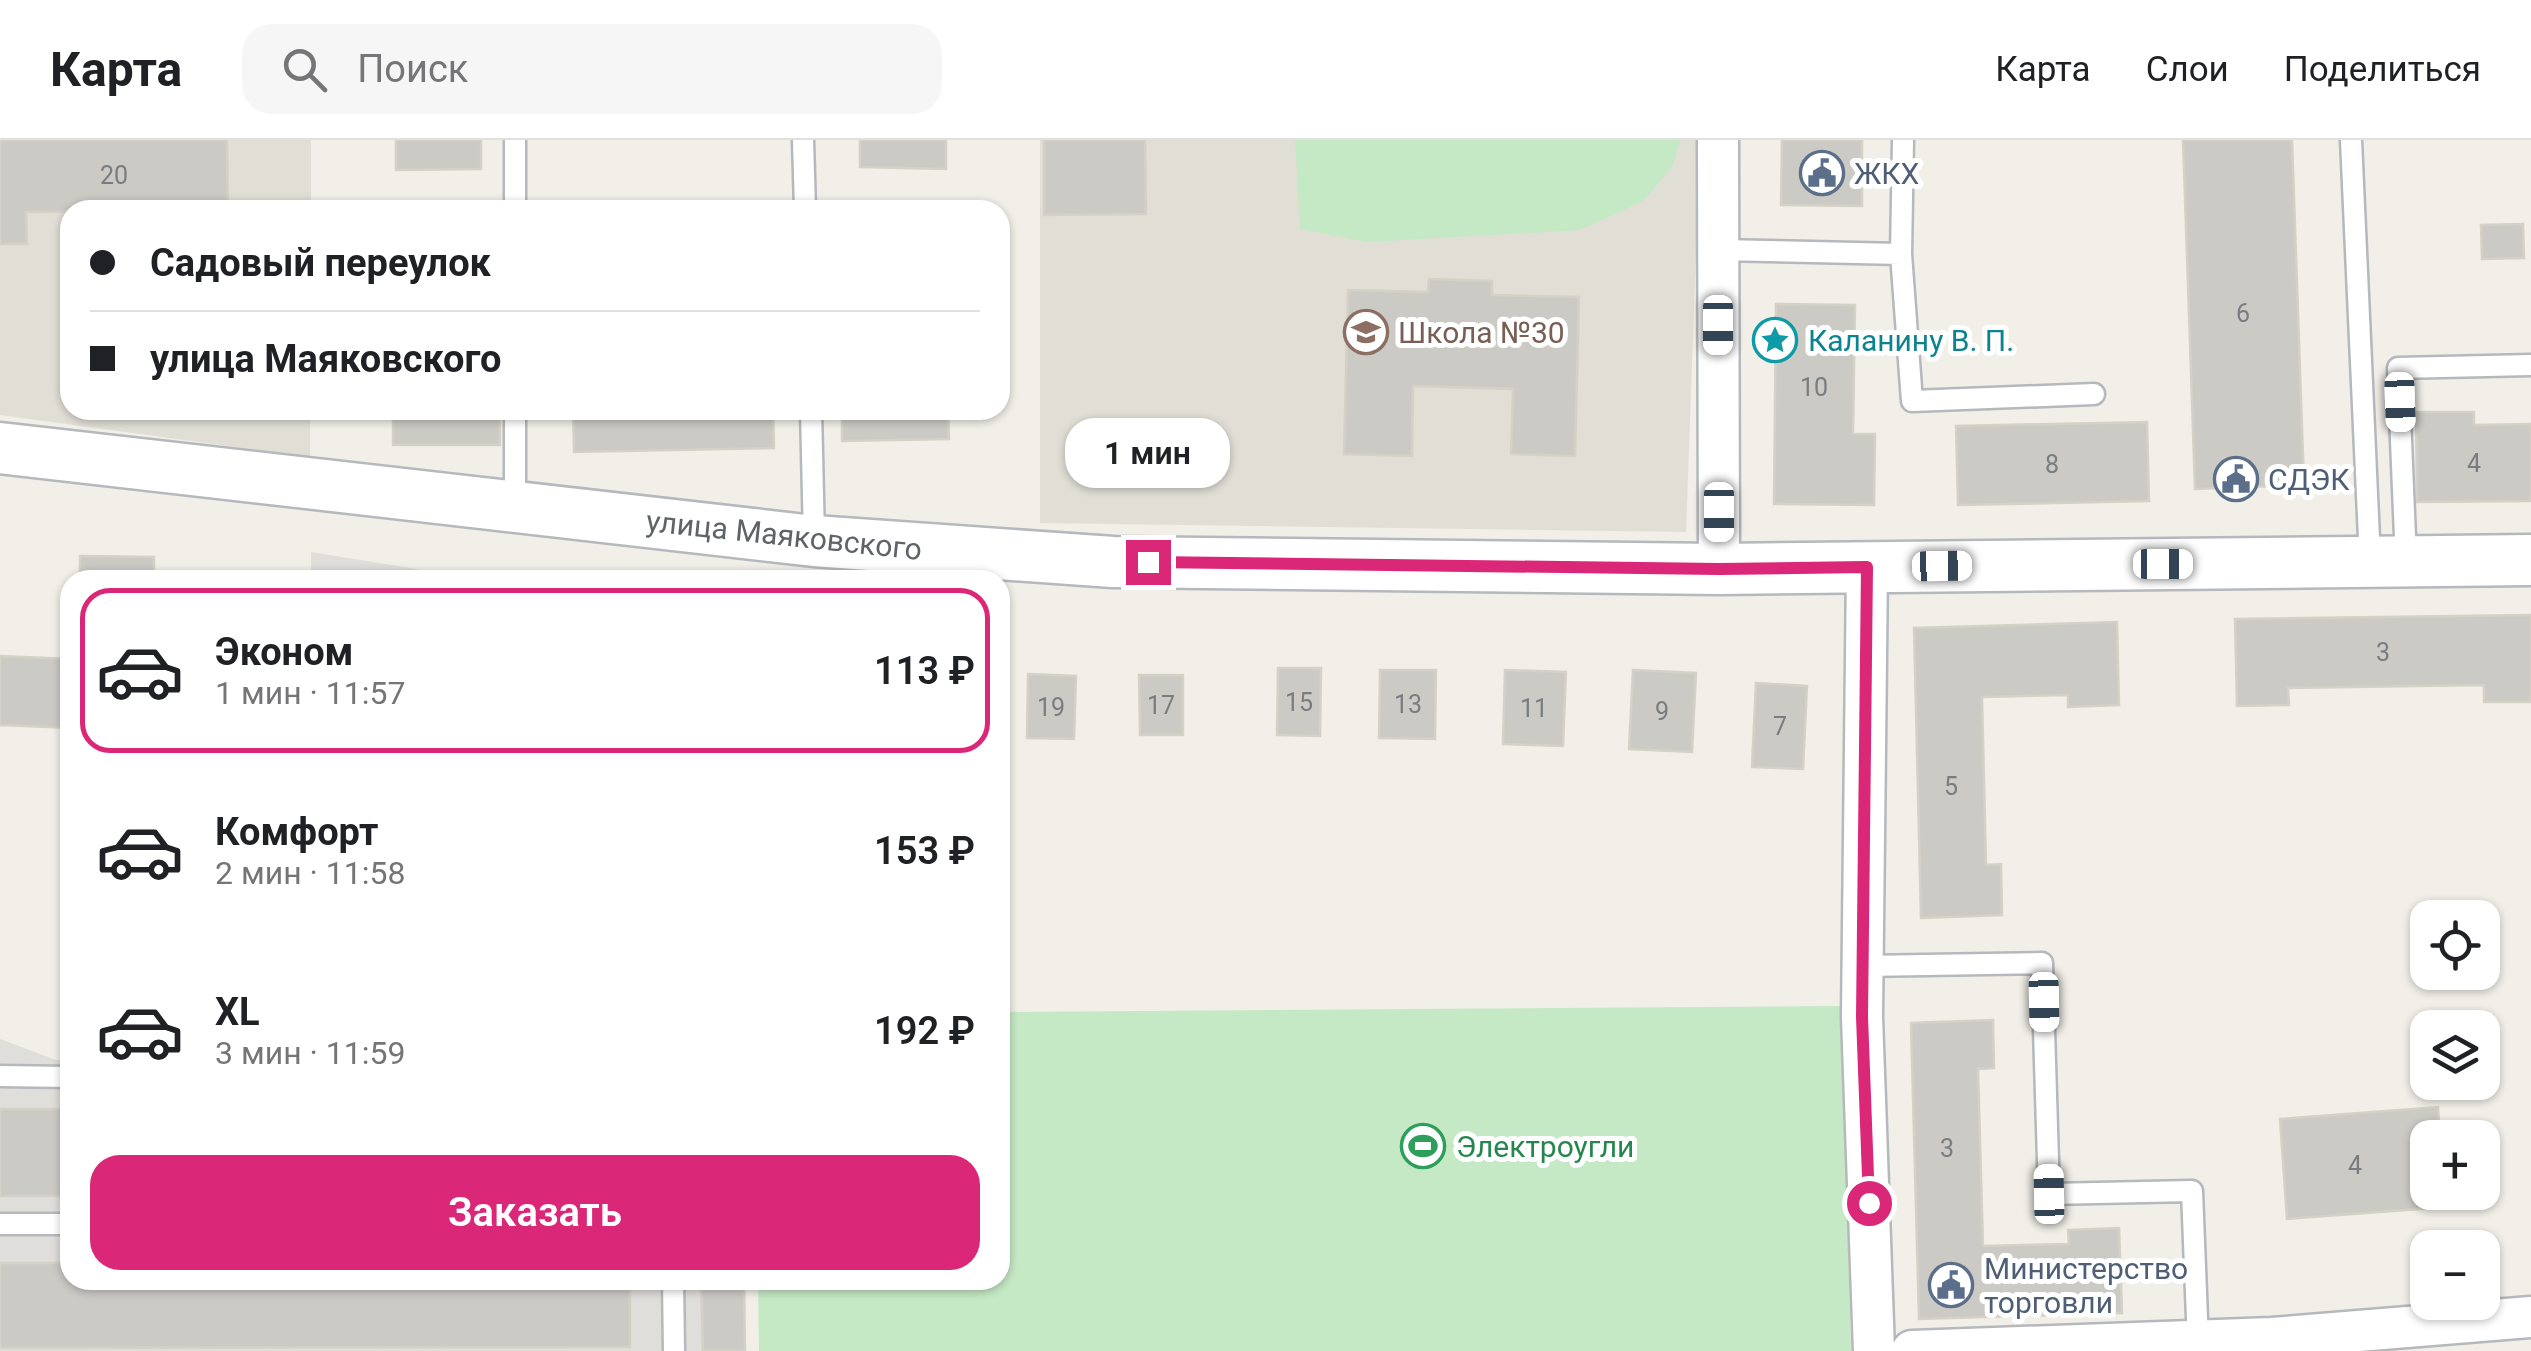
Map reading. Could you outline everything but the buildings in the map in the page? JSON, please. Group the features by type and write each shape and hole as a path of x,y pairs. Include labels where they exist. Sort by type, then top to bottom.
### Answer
{"street":[{"path":"1718,140 1719,569"},
{"name":"улица Маяковского","path":"0,448 814,541 1113,562 1719,569 2531,560"},
{"path":"1867,567 1862,966 1874,1351"},
{"path":"1912,1351 2198,1346 2531,1317"}],"lane":[{"path":"515,140 515,200"},
{"path":"803,140 805,200"},
{"path":"1903,140 1901,254 1912,401 2094,394"},
{"path":"2350,140 2388,561"},
{"path":"1718,250 1901,254"},
{"path":"2388,561 2398,368 2531,365"},
{"path":"515,420 515,508"},
{"path":"811,420 814,541"},
{"path":"1862,966 2042,963 2049,1194 2192,1191 2198,1346"},
{"path":"0,1076 60,1077"},
{"path":"0,1224 60,1224"},
{"path":"673,1290 674,1351"}],"shaded area":[{"path":"0,140 311,140 311,200 60,200 60,420 310,420 310,457 0,415"},
{"name":"Школа №30","path":"1040,140 1700,140 1686,532 1040,523"},
{"path":"311,552 423,570 311,570"},
{"path":"0,1039 60,1060 60,1290 744,1290 745,1351 0,1351"}],"green space":[{"path":"1295,140 1680,140 1673,166 1643,201 1580,230 1367,242 1300,229"},
{"name":"Электроугли","path":"1841,1006 1851,1351 759,1351 758,1290 1010,1290 1010,1012"}],"place":[{"name":"ЖКХ","path":"1822,173"},
{"name":"Школа №30","path":"1366,332"},
{"name":"Каланину В. П.","path":"1775,340"},
{"name":"СДЭК","path":"2236,479"},
{"name":"Электроугли","path":"1423,1146"},
{"name":"Министерство торговли","path":"1951,1285"}],"route":[{"path":"1148,562 1719,569 1867,567 1862,1017 1869,1203"}]}
